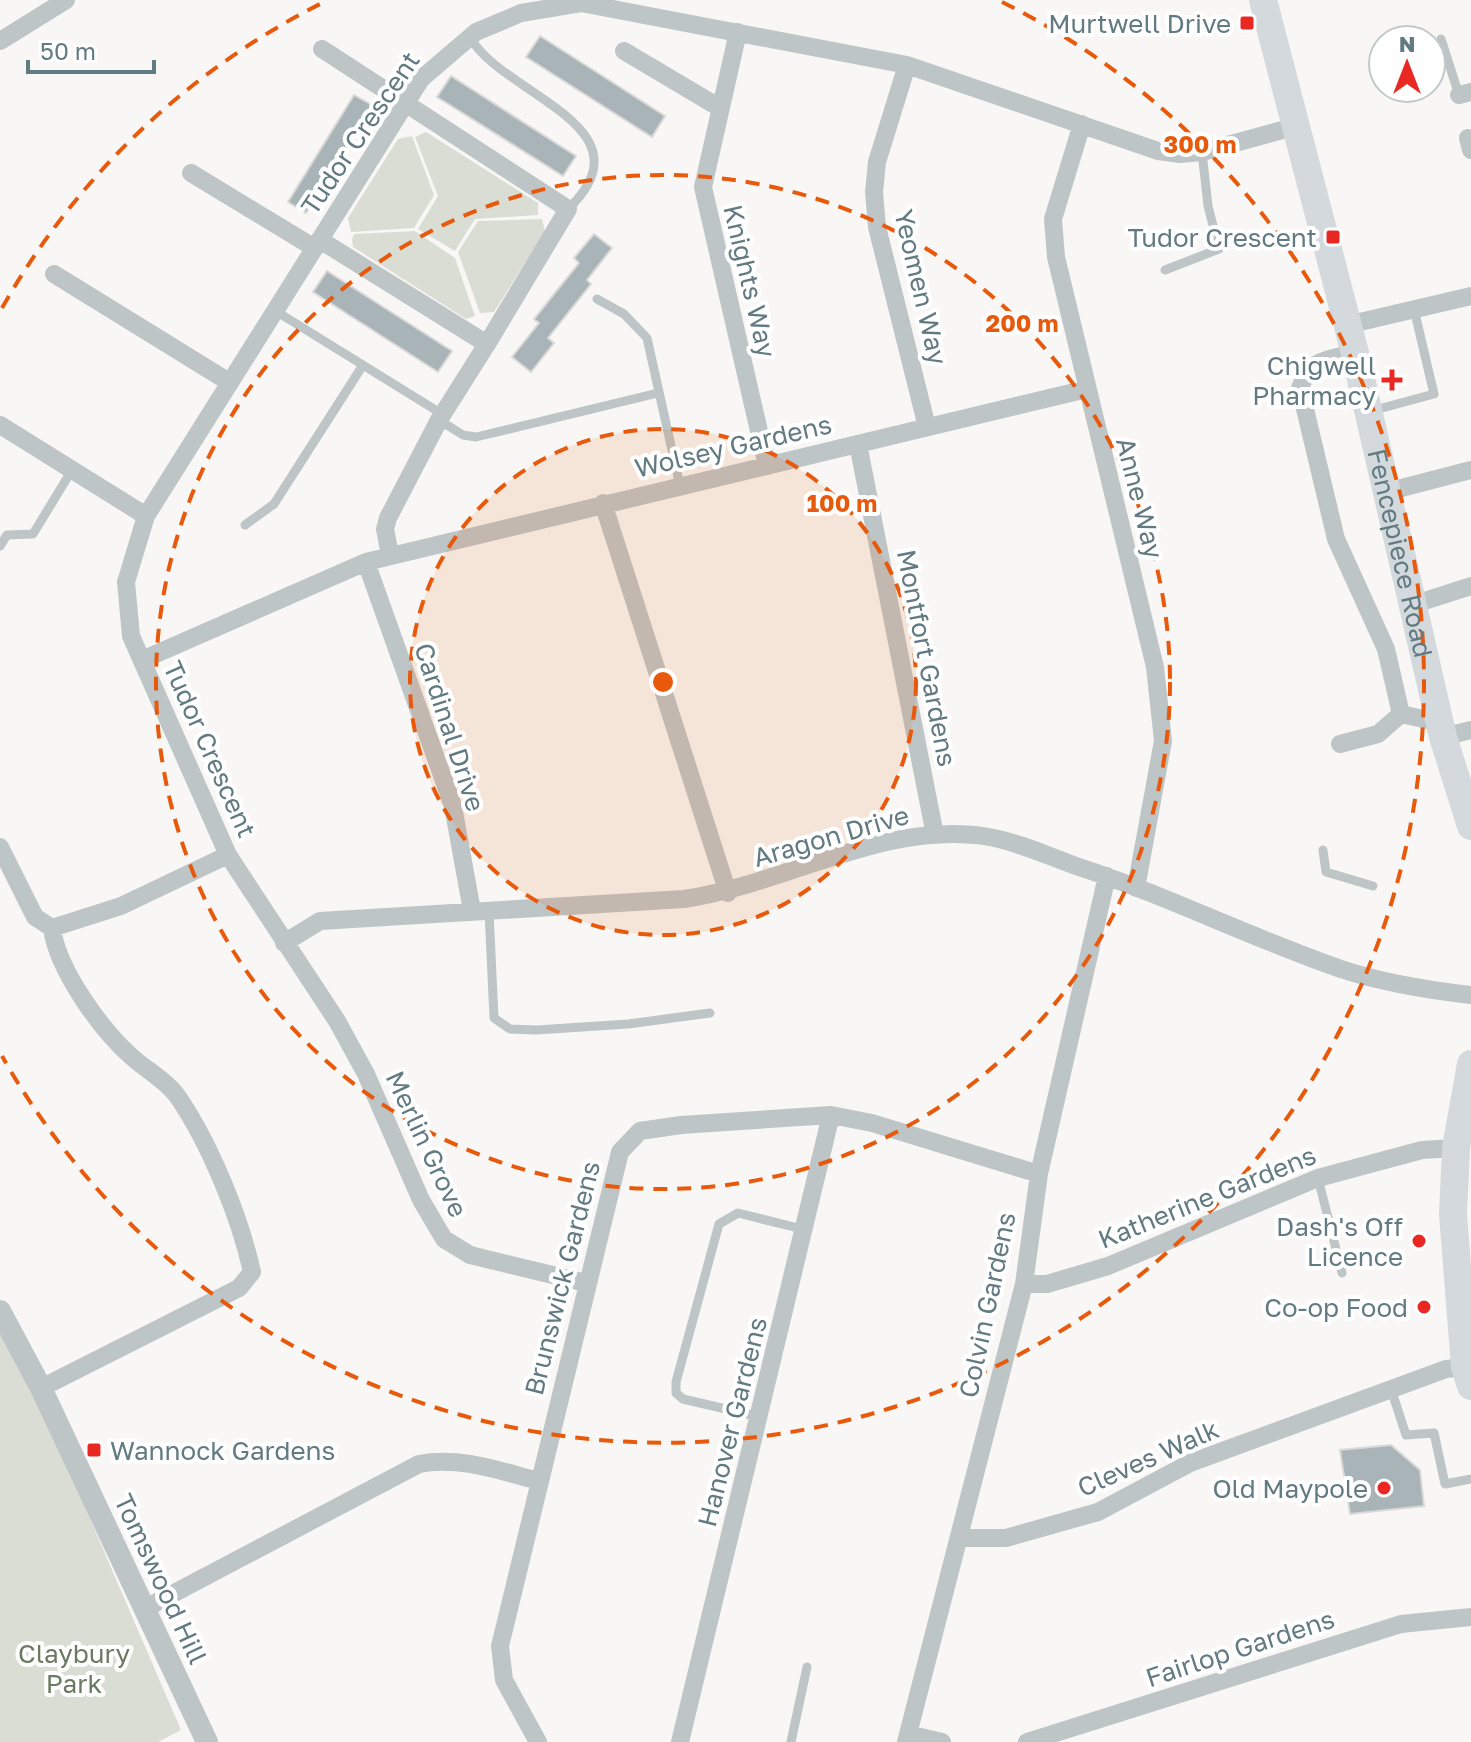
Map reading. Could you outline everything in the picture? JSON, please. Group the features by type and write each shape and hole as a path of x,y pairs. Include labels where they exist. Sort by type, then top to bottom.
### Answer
{"main road":[{"name":"Fencepiece Road","path":"1263,0 1355,353 1442,726 1471,826"},
{"path":"1469,1373 1454,1229 1456,1148 1471,1064"}],"street":[{"path":"0,41 66,0"},
{"name":"Tudor Crescent","path":"284,943 228,855 131,636 126,582 146,516 274,310 421,79 470,37 521,13 581,3 907,65 1158,151 1180,154 1202,152 1297,126"},
{"name":"Knights Way","path":"738,32 703,187 767,466"},
{"path":"322,49 404,106 568,209 441,417 388,518 385,529 390,555"},
{"path":"624,51 720,108"},
{"name":"Yeomen Way","path":"907,65 877,162 874,192 877,227 927,427"},
{"name":"Anne Way","path":"1082,124 1053,219 1056,257 1155,667 1163,741 1136,888"},
{"path":"191,173 317,243 487,344"},
{"path":"54,274 229,382"},
{"path":"1347,325 1471,296"},
{"path":"1355,353 1319,362 1307,370 1300,388 1336,539 1386,649 1401,714"},
{"name":"Wolsey Gardens","path":"142,660 366,562 390,555 1087,389"},
{"path":"0,425 146,516"},
{"name":"Montfort Gardens","path":"858,444 935,835"},
{"path":"1386,492 1471,470"},
{"path":"603,503 728,893"},
{"name":"Cardinal Drive","path":"366,562 453,806 481,911"},
{"path":"1415,604 1471,586"},
{"path":"1401,714 1442,726 1471,730"},
{"path":"1340,744 1378,734 1401,714"},
{"name":"Aragon Drive","path":"284,943 320,921 684,899 728,893 892,841 935,835 989,837 1107,876 1342,969 1434,991 1471,995"},
{"path":"0,847 35,917 52,928 73,980 99,1023 176,1095 201,1139 239,1227 252,1272 239,1288 41,1388"},
{"path":"52,928 121,906 228,855"},
{"name":"Colvin Gardens","path":"907,1738 1024,1284 1039,1174 1107,876"},
{"name":"Merlin Grove","path":"284,943 337,1021 366,1074 421,1200 444,1239 470,1255 586,1283"},
{"name":"Brunswick Gardens","path":"538,1742 504,1680 500,1646 620,1152 640,1131 681,1125 831,1115 872,1123 1039,1174"},
{"name":"Hanover Gardens","path":"680,1742 806,1230 831,1115"},
{"name":"Katherine Gardens","path":"1024,1284 1047,1284 1108,1266 1318,1178 1422,1150 1456,1148"},
{"name":"Tomswood Hill","path":"0,1311 41,1388 207,1742"},
{"name":"Cleves Walk","path":"960,1538 1006,1538 1098,1512 1190,1463 1446,1369 1469,1373"},
{"path":"144,1609 419,1464 438,1460 461,1462 539,1481"},
{"name":"Fairlop Gardens","path":"1027,1742 1401,1624 1471,1617"},
{"path":"907,1738 942,1742"}],"lane":[{"path":"470,37 483,58 577,122 589,140 593,160 591,183 568,209"},
{"path":"1447,52 1465,93"},
{"path":"1165,270 1219,249 1208,206 1202,152"},
{"path":"597,299 624,314 647,338 680,486"},
{"path":"1368,412 1434,394 1414,308"},
{"path":"274,310 363,365 463,435 476,437 658,393"},
{"path":"245,525 274,504 363,365"},
{"path":"0,546 7,535 33,534 72,470"},
{"path":"1323,850 1326,872 1373,886"},
{"path":"481,911 494,1018 510,1029 628,1024 710,1013"},
{"path":"1318,1178 1342,1273"},
{"path":"760,1417 683,1399 676,1393 676,1382 719,1224 738,1213 806,1230"},
{"path":"1391,1389 1406,1435 1434,1433 1445,1484 1471,1479"},
{"path":"791,1742 807,1667"}],"green space":[{"path":"426,132 538,203 538,215 475,219 455,251 418,229 438,196 415,137"},
{"path":"412,136 434,195 414,228 351,232 348,218 398,139"},
{"path":"542,219 545,231 494,312 480,313 458,252 478,221"},
{"path":"415,231 455,258 475,316 466,319 353,247 354,234"},
{"name":"Claybury Park","path":"0,1328 25,1368 181,1730 158,1742 0,1742"}],"building":[{"path":"540,36 665,116 652,137 526,57"},
{"path":"451,76 576,156 563,176 437,97"},
{"path":"354,95 372,105 306,213 288,202"},
{"path":"594,234 612,248 587,280 591,284 548,338 554,343 531,372 512,357 539,323 534,319 579,263 574,258"},
{"path":"327,271 452,351 438,372 313,292"},
{"name":"Old Maypole","path":"1391,1445 1420,1470 1424,1506 1350,1514 1340,1450"}],"place":[{"name":"Murtwell Drive","path":"1247,23"},
{"name":"Tudor Crescent","path":"1333,237"},
{"name":"Chigwell Pharmacy","path":"1392,380"},
{"name":"Dash's Off Licence","path":"1419,1241"},
{"name":"Co-op Food","path":"1424,1307"},
{"name":"Wannock Gardens","path":"94,1450"},
{"name":"Old Maypole","path":"1384,1488"}]}
